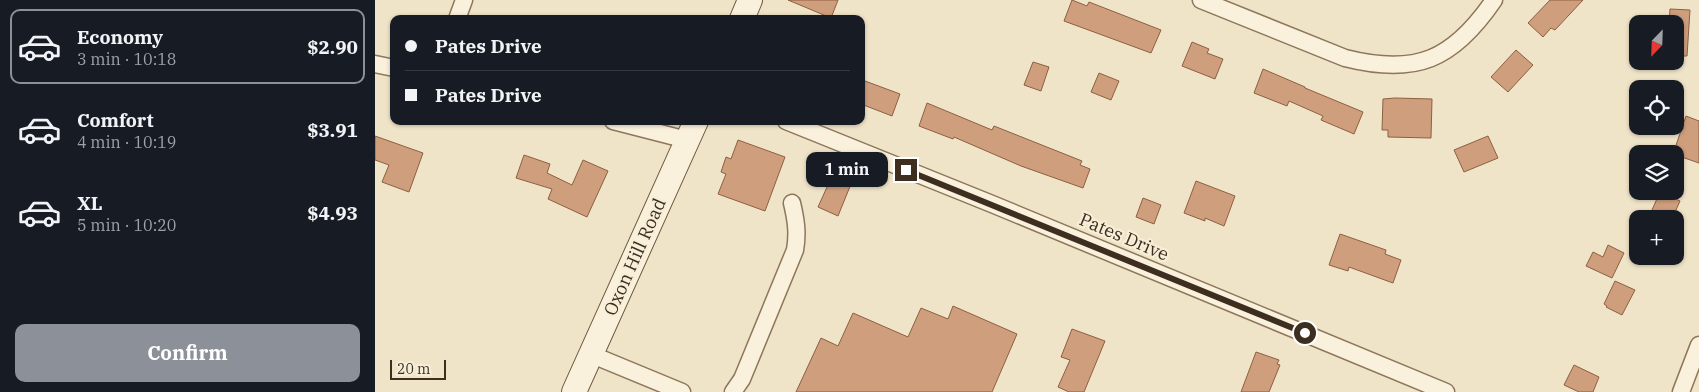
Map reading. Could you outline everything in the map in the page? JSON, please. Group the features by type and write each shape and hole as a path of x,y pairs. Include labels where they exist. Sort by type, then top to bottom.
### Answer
{"main road":[{"path":"744,15 750,0"},
{"name":"Oxon Hill Road","path":"573,392 692,130"}],"street":[{"path":"458,15 464,0"},
{"path":"1208,1 1345,58 1367,64 1389,66 1414,64 1439,56 1460,40 1484,14 1493,0"},
{"path":"375,64 390,67"},
{"path":"648,125 692,130"},
{"name":"Pates Drive","path":"796,125 993,204 1446,392"},
{"path":"733,392 742,379 795,250 797,222 792,204"},
{"path":"1681,392 1699,345"},
{"path":"590,354 682,392"}],"building":[{"path":"788,0 838,0 832,15 824,15"},
{"path":"1072,0 1087,6 1089,2 1161,30 1151,53 1064,21"},
{"path":"1550,0 1583,0 1555,30 1551,28 1543,37 1528,23"},
{"path":"1670,9 1690,10 1687,56 1684,56 1684,15 1670,15"},
{"path":"1192,42 1209,49 1207,53 1223,59 1215,79 1182,66"},
{"path":"1516,50 1533,65 1508,92 1491,77"},
{"path":"1033,62 1049,67 1041,91 1024,85"},
{"path":"1263,69 1363,112 1354,134 1321,120 1323,116 1289,101 1287,106 1254,93"},
{"path":"1099,73 1119,81 1111,100 1091,92"},
{"path":"865,81 900,94 892,116 865,106"},
{"path":"1383,99 1432,99 1431,138 1388,137 1388,130 1382,130"},
{"path":"927,103 992,130 994,126 1082,161 1080,165 1090,169 1083,188 1021,166 954,137 953,139 919,126"},
{"path":"1686,116 1699,121 1699,163 1684,158 1684,145 1676,145 1680,135 1684,135"},
{"path":"375,136 423,153 409,192 382,182 389,165 375,160"},
{"path":"1488,136 1498,158 1464,172 1454,150"},
{"path":"738,140 785,157 765,211 718,194 726,174 721,172 726,157 731,159"},
{"path":"524,155 550,164 547,173 572,185 583,160 608,171 587,217 548,199 552,189 516,178"},
{"path":"832,176 851,184 838,216 818,207"},
{"path":"1196,181 1235,196 1224,226 1205,218 1205,221 1184,213"},
{"path":"1143,198 1161,205 1154,224 1136,217"},
{"path":"1656,200 1680,201 1676,210 1652,210"},
{"path":"1340,234 1386,250 1385,254 1401,260 1393,283 1349,267 1348,271 1329,265"},
{"path":"1608,245 1624,253 1612,278 1586,266 1593,252 1603,257"},
{"path":"1615,281 1635,290 1622,315 1606,307 1604,304"},
{"path":"953,306 1017,334 992,392 796,392 821,338 838,346 853,313 908,337 921,308 948,319"},
{"path":"1072,329 1105,341 1084,392 1069,392 1058,387 1070,360 1061,357"},
{"path":"1256,352 1279,360 1277,364 1280,365 1269,392 1241,392"},
{"path":"1574,365 1599,377 1593,392 1579,392 1564,385"}],"route":[{"path":"906,170 1305,333"}]}
